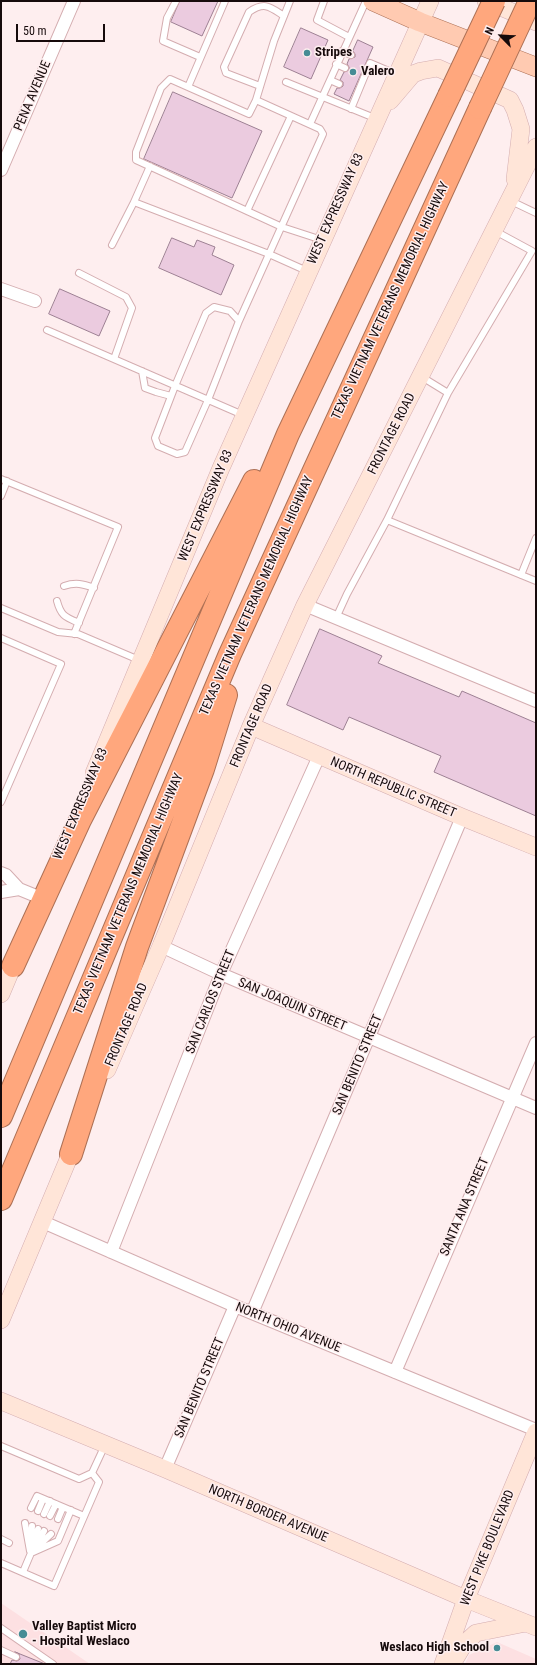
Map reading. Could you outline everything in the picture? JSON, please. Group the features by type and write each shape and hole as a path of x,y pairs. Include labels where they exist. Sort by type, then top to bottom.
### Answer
{"highway":[{"path":"1,1116 288,434 494,1"},
{"name":"TEXAS VIETNAM VETERANS MEMORIAL HIGHWAY","path":"1,1199 230,654 530,1"},
{"path":"13,966 80,820 402,196"},
{"path":"70,1154 137,947 203,768 263,581"}],"main road":[{"path":"373,1 420,22 536,67"},
{"name":"WEST EXPRESSWAY 83","path":"1,994 244,416 430,1"},
{"path":"486,1 536,22"},
{"path":"378,116 413,74 438,68 510,100 516,110 521,129 511,196"},
{"name":"FRONTAGE ROAD","path":"1,1320 70,1154 161,946 251,726 305,605 536,147"},
{"name":"NORTH REPUBLIC STREET","path":"251,726 462,817 536,847"},
{"name":"NORTH BORDER AVENUE","path":"1,1401 165,1469 466,1599 531,1624"},
{"name":"WEST PIKE BOULEVARD","path":"443,1664 466,1599 536,1431"},
{"path":"452,1664 464,1644 476,1633 531,1624"}],"street":[{"name":"PENA AVENUE","path":"1,170 73,1"},
{"path":"1,288 35,301"},
{"path":"305,605 536,701"},
{"name":"SAN CARLOS STREET","path":"111,1252 221,974 319,756"},
{"name":"SAN BENITO STREET","path":"252,1313 462,817"},
{"path":"1,873 6,875 19,889 41,898"},
{"path":"1,892 19,889"},
{"name":"SAN JOAQUIN STREET","path":"161,946 221,974 369,1038 536,1108"},
{"name":"SANTA ANA STREET","path":"395,1372 536,1043"},
{"name":"NORTH OHIO AVENUE","path":"43,1222 235,1306 536,1431"},
{"name":"SAN BENITO STREET","path":"165,1469 235,1306"}],"lane":[{"path":"176,1 167,18 162,41 200,57"},
{"path":"188,87 225,1"},
{"path":"290,1 256,100 249,114 170,79 161,88 136,152 136,160 282,227 323,240"},
{"path":"324,1 317,20 349,37"},
{"path":"310,124 366,1"},
{"path":"260,86 226,72 224,67 249,12 256,7 266,5 284,16"},
{"path":"342,51 351,55"},
{"path":"350,109 368,62 396,74"},
{"path":"336,64 345,68"},
{"path":"330,80 339,84"},
{"path":"286,82 350,109 378,116"},
{"path":"239,321 230,311 214,307 206,313 171,396 156,438 158,446 177,454 185,452 208,400 239,321 323,134 320,129 256,100"},
{"path":"247,211 291,116"},
{"path":"112,245 150,166"},
{"path":"511,196 536,213"},
{"path":"134,202 269,254 308,272"},
{"path":"336,618 347,594 387,520 448,393 534,252 494,230"},
{"path":"79,273 126,297 132,308 114,359"},
{"path":"47,330 244,416"},
{"path":"142,371 145,388 171,396"},
{"path":"421,376 448,393"},
{"path":"1,496 4,480 118,527 74,634"},
{"path":"387,520 536,581"},
{"path":"521,575 536,538"},
{"path":"64,586 72,583 80,583 94,588"},
{"path":"58,601 63,616 79,623"},
{"path":"1,608 58,632 74,634 141,661"},
{"path":"1,638 61,664 1,802"},
{"path":"1,1446 79,1478 92,1473 105,1444"},
{"path":"1,1563 54,1586 99,1482 92,1473"},
{"path":"31,1508 37,1496 84,1516"},
{"path":"46,1500 44,1514 56,1504"},
{"path":"58,1519 63,1507"},
{"path":"31,1553 58,1541 71,1510"},
{"path":"25,1523 31,1553"},
{"path":"23,1572 31,1553 38,1529 31,1553"},
{"path":"31,1553 51,1534"},
{"path":"1,1539 9,1543"},
{"path":"1,1628 53,1664"},
{"path":"1,1650 16,1657"}],"shaded area":[{"name":"Valley Baptist Micro - Hospital Weslaco","path":"1,1603 90,1664 1,1664"},
{"name":"Weslaco High School","path":"497,1642 536,1659 536,1664 465,1664 469,1655"}],"building":[{"path":"180,1 218,1 202,36 171,22"},
{"path":"301,28 328,40 311,79 284,67"},
{"name":"Valero","path":"358,40 373,47 349,101 334,94 337,88 343,86 343,82 340,80 344,72 349,70 347,64 349,59 355,57 353,51"},
{"path":"173,92 262,131 232,198 144,159"},
{"path":"172,238 194,247 197,240 215,247 212,255 234,265 221,295 159,268"},
{"path":"60,289 110,311 99,336 49,314"},
{"path":"320,629 382,656 378,663 459,697 462,691 536,723 536,816 434,772 441,756 349,717 343,730 287,705"},
{"path":"15,1652 45,1664 10,1664 12,1660 17,1661 20,1659 19,1654"}],"place":[{"name":"Stripes","path":"307,53"},
{"name":"Valero","path":"353,72"},
{"name":"Valley Baptist Micro - Hospital Weslaco","path":"23,1634"},
{"name":"Weslaco High School","path":"497,1648"}]}
